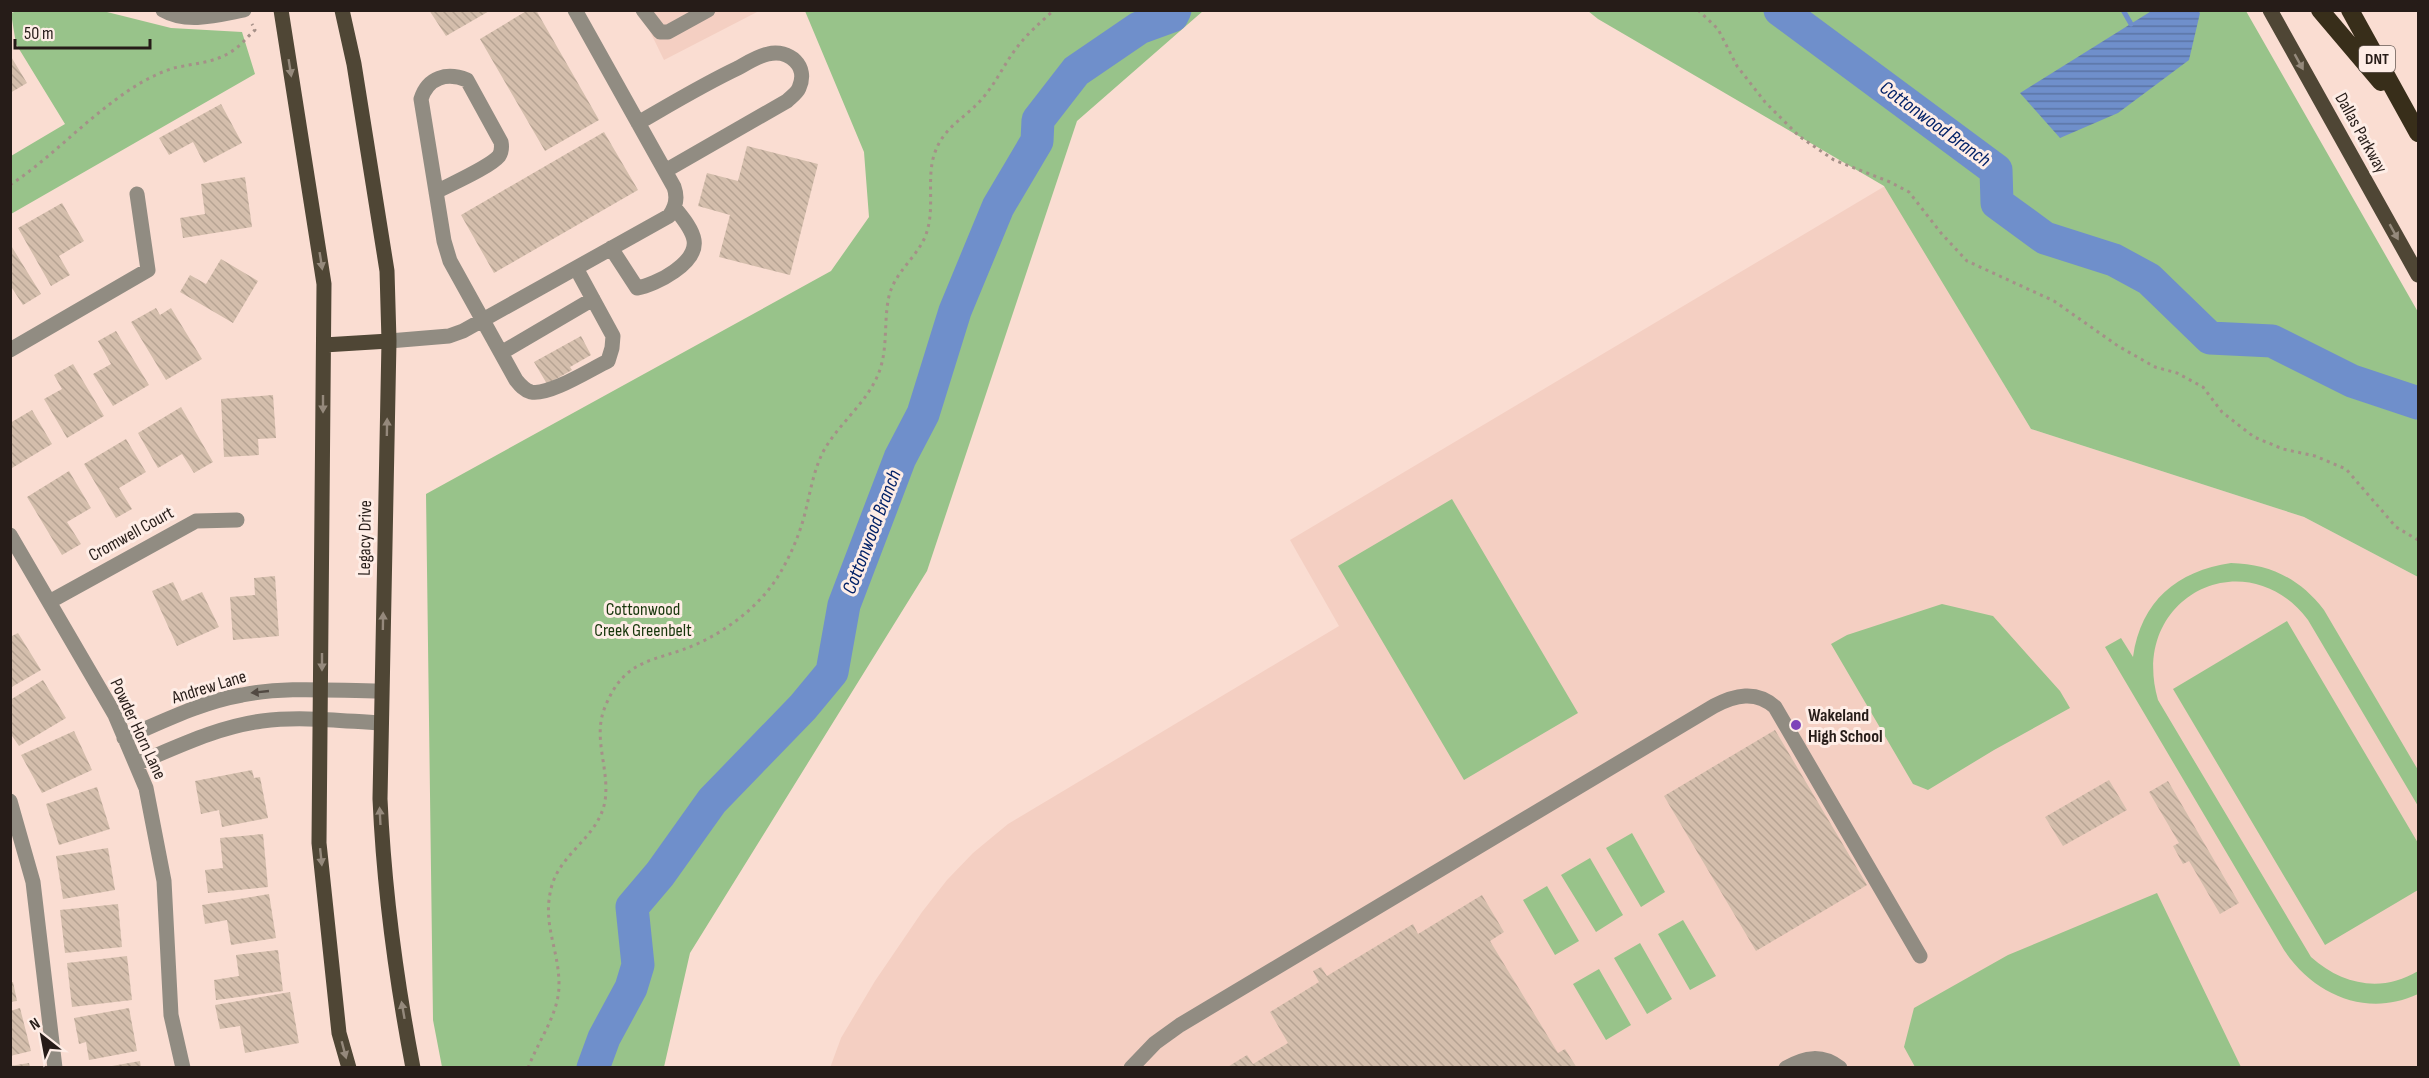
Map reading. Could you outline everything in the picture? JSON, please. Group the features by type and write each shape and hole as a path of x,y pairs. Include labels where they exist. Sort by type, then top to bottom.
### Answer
{"highway":[{"path":"2320,10 2405,108"},
{"name":"DNT","path":"2350,10 2418,133"}],"main road":[{"path":"281,10 324,284 322,720 319,843 339,1033 349,1068"},
{"name":"Legacy Drive","path":"342,10 354,64 387,271 389,341 380,799 382,852 396,972 413,1068"},
{"name":"Dallas Parkway","path":"2270,10 2418,275"},
{"path":"324,345 389,341"}],"street":[{"path":"163,10 171,15 194,18 247,14"},
{"path":"389,341 448,336 463,331 669,216 675,207 676,194 665,171 575,10"},
{"path":"643,10 660,32 668,32 708,10"},
{"path":"638,123 713,80 767,54 782,54 794,58 800,66 802,77 799,90 787,101 665,171"},
{"path":"436,192 491,162 500,155 502,148 501,142 467,80 457,76 447,75 430,84 421,99 436,192 450,261 523,389 533,392 548,390 608,361 613,336 576,268"},
{"path":"10,350 148,270 137,194"},
{"path":"611,248 637,288 651,286 668,276 691,255 694,240 684,219 675,207"},
{"path":"501,353 592,299"},
{"name":"Cromwell Court","path":"50,602 196,521 237,520"},
{"name":"Powder Horn Lane","path":"10,535 115,715 146,788 164,881 171,1015 183,1068"},
{"name":"Andrew Lane","path":"124,738 191,710 240,695 281,691 381,691"},
{"path":"1131,1068 1155,1043 1180,1025 1714,706 1741,696 1758,696 1774,707 1920,956"},
{"path":"136,764 211,733 233,727 285,719 381,723"},
{"path":"10,801 33,882 55,1068"},
{"path":"1786,1068 1804,1059 1813,1058 1832,1062 1840,1068"}],"path":[{"path":"528,1068 554,1011 559,988 558,967 548,925 548,904 554,878 557,870 593,830 604,806 607,782 599,733 603,712 613,690 625,674 646,661 698,643 728,627 755,604 775,582 791,554 802,525 810,486 822,454 877,378 885,350 890,294 898,273 925,237 933,203 933,160 939,142 951,125 987,94 1018,46 1054,10"},
{"path":"1698,10 1718,29 1737,66 1765,102 1799,136 1834,160 1909,192 1941,233 1967,261 2054,302 2118,346 2155,367 2177,373 2202,387 2222,412 2254,437 2283,449 2315,456 2346,469 2396,527 2418,540"},
{"path":"10,185 36,168 73,133 150,77 172,69 211,61 234,50 255,30 247,14"}],"shaded area":[{"path":"640,11 759,11 664,60"},
{"name":"Wakeland High School","path":"1885,186 2031,429 2304,517 2418,577 2418,1067 830,1068 841,1038 875,981 922,912 947,880 973,853 1008,824 1339,626 1290,540"}],"green space":[{"path":"21,10 103,11 171,28 242,32 255,74 11,214 11,156 65,124 16,44 11,13"},
{"name":"Cottonwood Creek Greenbelt","path":"805,11 1203,11 1077,121 927,571 690,953 664,1067 442,1067 433,1020 426,494 831,271 869,217 864,152"},
{"path":"1588,11 2246,11 2418,312 2418,577 2304,517 2031,429 1884,186"},
{"path":"1452,499 1578,713 1464,780 1338,566"},
{"path":"2231,563 2259,566 2284,575 2305,590 2324,610 2418,770 2418,806 2308,620 2283,596 2254,583 2225,582 2198,591 2176,608 2160,633 2153,664 2158,700 2311,957 2336,974 2363,983 2390,982 2418,971 2418,994 2399,1001 2380,1004 2343,998 2326,990 2296,966 2284,950 2105,647 2121,638 2133,657 2137,637 2144,620 2153,605 2165,592 2178,581 2194,573"},
{"path":"1942,604 1993,616 2060,691 2070,708 1928,790 1913,784 1831,644 1847,635"},
{"path":"2287,621 2418,843 2418,890 2325,945 2173,689"},
{"path":"1632,833 1665,892 1641,907 1606,848"},
{"path":"1590,858 1623,915 1596,932 1561,875"},
{"path":"1547,886 1579,941 1555,955 1523,900"},
{"path":"2157,893 2241,1067 1915,1067 1904,1047 1914,1008 2008,955"},
{"path":"1683,920 1716,976 1690,990 1658,934"},
{"path":"1640,943 1672,999 1647,1014 1614,958"},
{"path":"1599,969 1631,1025 1606,1040 1573,984"}],"water":[{"path":"2153,10 2198,11 2200,13 2189,60 2118,113 2060,138 2020,93"}],"building":[{"path":"429,10 491,10 446,36"},
{"path":"528,10 536,10 599,120 545,151 480,39"},
{"path":"10,55 27,83 10,93"},
{"path":"221,104 242,143 204,163 193,142 169,155 159,138"},
{"path":"604,132 638,190 494,273 461,215"},
{"path":"747,146 818,164 790,275 719,257 730,215 698,206 707,173 738,181"},
{"path":"245,177 252,227 183,238 180,218 205,214 201,184"},
{"path":"62,203 84,241 59,256 70,275 51,286 18,228"},
{"path":"10,244 41,294 23,305 10,285"},
{"path":"221,259 258,281 233,323 180,292 190,275 206,284"},
{"path":"156,308 160,315 171,308 202,359 166,380 131,322"},
{"path":"116,331 149,385 113,406 93,374 111,364 98,341"},
{"path":"581,336 591,355 570,367 572,370 547,384 534,362"},
{"path":"73,364 104,416 67,438 44,399 62,389 54,375"},
{"path":"273,395 276,438 258,439 259,455 224,457 221,399"},
{"path":"181,407 213,462 194,473 182,454 158,468 138,433"},
{"path":"32,410 52,444 12,468 10,423"},
{"path":"126,439 146,472 119,488 132,509 116,518 84,464"},
{"path":"69,471 91,508 67,522 81,544 62,555 27,497"},
{"path":"275,576 279,636 233,640 230,597 255,595 254,578"},
{"path":"173,582 182,601 202,592 219,627 177,646 152,591"},
{"path":"18,633 41,670 10,688 10,637"},
{"path":"43,680 66,718 19,746 10,733 10,700"},
{"path":"1775,730 1867,885 1756,951 1664,796"},
{"path":"74,731 92,770 42,793 21,755"},
{"path":"252,770 254,778 260,777 268,818 222,827 219,810 201,814 195,781"},
{"path":"2109,780 2127,810 2063,846 2045,817"},
{"path":"2168,781 2239,903 2220,914 2189,861 2183,864 2173,846 2179,843 2149,792"},
{"path":"97,787 110,829 59,845 46,804"},
{"path":"263,834 268,887 208,893 205,870 223,868 220,838"},
{"path":"108,848 115,890 63,899 56,856"},
{"path":"269,894 276,938 231,945 227,920 205,924 202,905"},
{"path":"1482,895 1504,932 1490,941 1558,1053 1565,1049 1577,1068 1226,1068 1247,1055 1253,1064 1288,1043 1270,1012 1319,982 1313,971 1321,967 1327,976 1413,924 1418,934"},
{"path":"118,904 122,947 65,953 60,910"},
{"path":"278,950 283,991 216,1000 214,980 239,976 236,955"},
{"path":"127,956 132,1000 72,1007 67,963"},
{"path":"10,982 13,982 17,1001 10,1002"},
{"path":"290,992 299,1043 245,1053 240,1026 220,1029 215,1005"},
{"path":"20,1008 31,1051 10,1056 10,1011"},
{"path":"129,1008 137,1051 89,1060 86,1042 79,1044 74,1018"},
{"path":"140,1061 141,1068 112,1068 112,1066"},
{"path":"29,1063 30,1068 10,1068 10,1066"}],"waterway":[{"name":"Cottonwood Branch","path":"593,1068 604,1038 631,988 638,965 632,907 660,874 712,801 803,707 832,672 844,605 900,458 923,414 955,311 998,207 1037,141 1038,120 1076,71 1139,28 1172,16 1175,10"},
{"name":"Cottonwood Branch","path":"1780,10 1996,170 1997,203 2045,238 2114,260 2149,279 2210,338 2272,341 2352,381 2418,403"},
{"path":"2123,10 2131,24"}],"place":[{"name":"Wakeland High School","path":"1796,725"}]}
